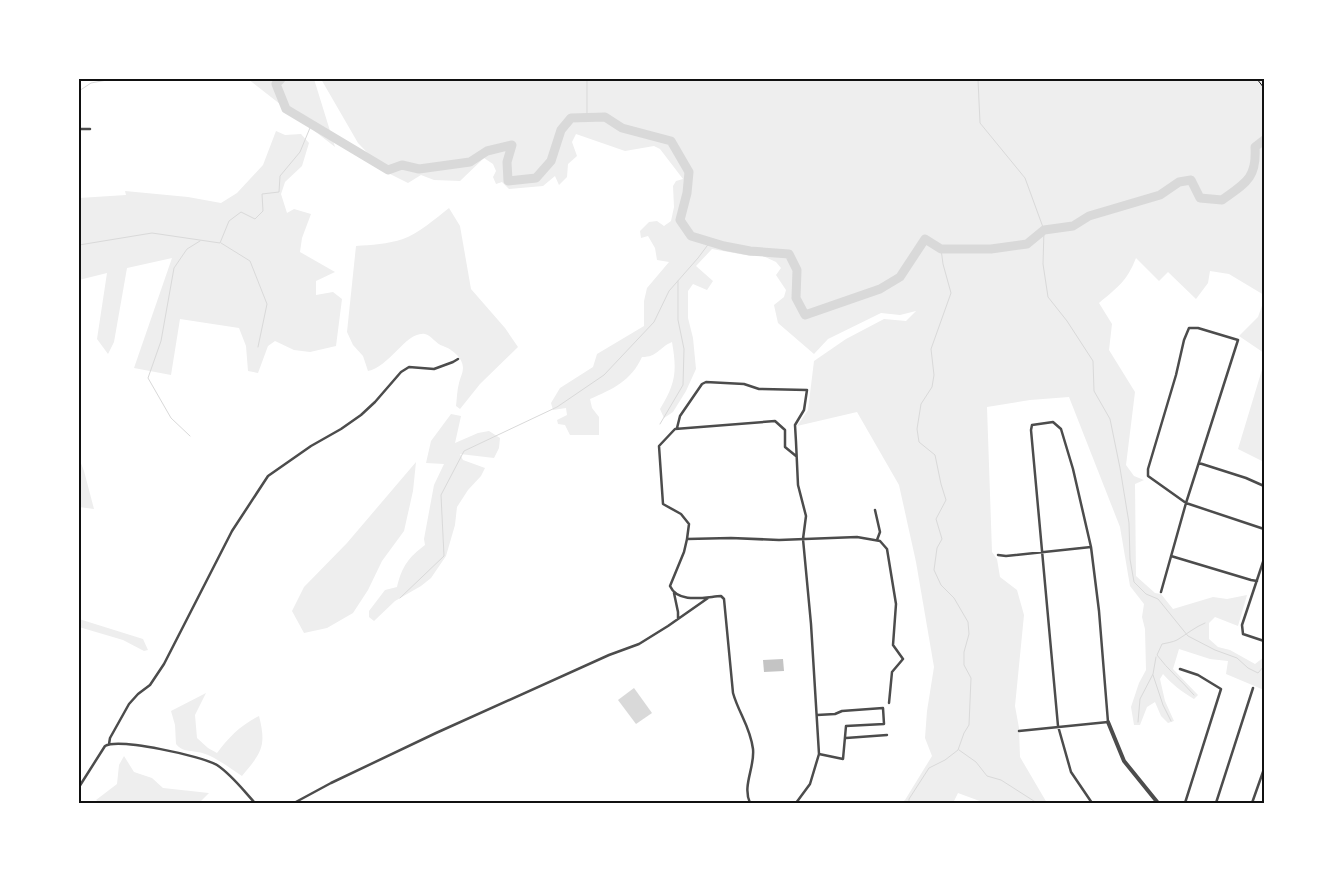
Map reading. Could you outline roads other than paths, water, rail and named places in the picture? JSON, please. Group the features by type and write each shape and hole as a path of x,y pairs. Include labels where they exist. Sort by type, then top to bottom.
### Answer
{"street":[{"path":"79,129 90,129"},
{"path":"1161,592 1186,503 1238,340 1198,328 1189,328 1148,469 1148,476 1186,503 1264,529"},
{"path":"79,787 108,744 129,704 150,684 164,664 232,531 268,476 311,446 361,415 401,372 409,367 434,369 458,359"},
{"path":"677,428 680,416 702,384 706,382 744,384 759,389 806,390 804,410 795,425 798,484 806,516 803,539 819,754 810,784 796,803"},
{"path":"678,619 674,593 670,584 684,552 688,524 681,514 663,504 659,446 677,428 775,421 785,430 785,446 797,457"},
{"path":"1092,803 1071,772 1058,726 1032,426 1053,422 1061,429 1073,469 1091,547 1108,722 1124,761 1158,803"},
{"path":"1199,463 1246,478 1264,486"},
{"path":"875,510 880,532 877,540"},
{"path":"687,539 779,540 857,536 880,541 887,549 896,604 893,645 903,659 892,672 889,702"},
{"path":"998,555 1006,556 1091,547"},
{"path":"1171,556 1257,581"},
{"path":"1264,559 1242,624 1243,634 1264,641"},
{"path":"674,593 684,598 721,596 725,602 733,693 735,702 749,728 753,749 747,788 750,803"},
{"path":"294,803 436,732 609,655 639,644 710,597"},
{"path":"1180,668 1221,689 1185,803"},
{"path":"1216,803 1253,688"},
{"path":"817,715 835,714 842,710 882,708 884,724 846,726 843,759 819,754"},
{"path":"1019,731 1108,722"},
{"path":"846,738 887,735"},
{"path":"108,744 171,751 208,761 224,770 255,803"},
{"path":"1252,803 1264,769"}],"waterway":[{"path":"79,91 91,83 112,79"},
{"path":"281,79 276,84 286,109 388,170 402,165 419,169 470,162 487,151 512,145 507,162 508,181 536,178 551,161 561,130 571,118 605,117 622,128 671,141 689,172 687,193 680,220 691,236 724,246 750,251 789,254 797,270 796,298 805,315 880,289 900,277 925,239 941,249 991,249 1027,244 1044,230 1073,226 1089,216 1160,195 1179,182 1191,180 1200,198 1222,200 1248,179 1254,166 1255,147 1264,140"},
{"path":"587,79 587,118"},
{"path":"978,79 980,123 1025,178 1044,230 1043,264 1048,297 1067,321 1093,361 1094,391 1110,419 1120,468 1129,523 1130,559 1134,582 1146,594 1158,599 1188,636 1215,650 1237,658 1248,668 1258,673 1264,666"},
{"path":"79,245 152,233 220,243 229,221 241,212 255,219 263,211 262,194 279,192 280,176 300,152 312,123"},
{"path":"190,436 171,418 148,378 161,341 174,268 187,249 200,241"},
{"path":"400,598 444,556 441,495 464,451 557,407 604,375 654,322 669,291 710,242"},
{"path":"221,243 250,261 267,304 258,347"},
{"path":"909,803 909,799 929,768 945,760 958,750 969,725 971,678 964,665 964,652 969,634 968,622 954,598 941,585 934,570 937,548 942,539 936,519 946,500 935,455 919,442 917,429 921,404 932,387 934,375 931,349 951,293 941,249"},
{"path":"660,424 683,385 684,349 678,320 678,281"},
{"path":"1194,695 1157,655 1162,644 1177,640 1205,623"},
{"path":"1138,722 1140,699 1153,674 1156,657"},
{"path":"1153,675 1163,705 1171,721"},
{"path":"959,750 976,762 987,776 1001,780 1037,803"}]}
